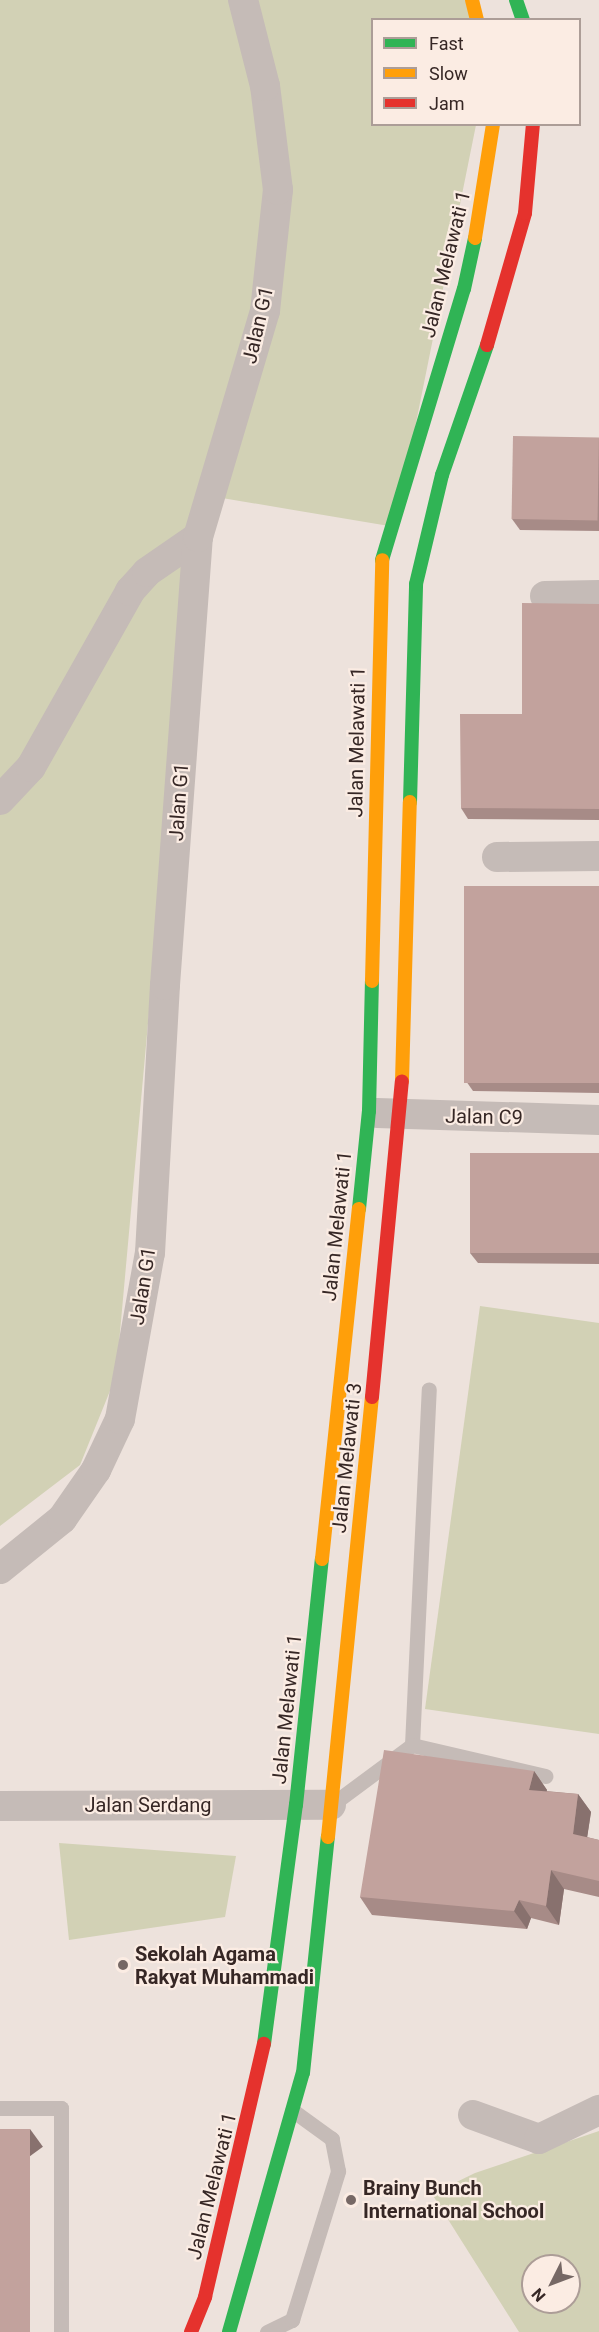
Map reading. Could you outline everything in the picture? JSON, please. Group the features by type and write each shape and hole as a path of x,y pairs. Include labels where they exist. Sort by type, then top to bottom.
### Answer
{"street":[{"name":"Jalan G1","path":"0,1569 62,1519 96,1470 120,1419 150,1253 165,985 198,537 265,311 278,190 265,86 243,0"},
{"path":"472,0 476,18"},
{"path":"516,0 522,18"},
{"name":"Jalan Melawati 1","path":"191,2332 205,2297 261,2067 296,1805 369,1112 380,568 464,289 483,204 493,126"},
{"path":"401,1116 416,584 442,475 494,326 525,213 533,126"},
{"path":"0,800 31,767 130,591 147,572 198,537"},
{"path":"545,596 599,595"},
{"path":"497,856 599,856"},
{"name":"Jalan C9","path":"369,1112 401,1116 599,1120"},
{"name":"Jalan Melawati 3","path":"331,1805 401,1116"},
{"path":"229,2332 303,2073 331,1805"},
{"name":"Jalan Serdang","path":"0,1806 331,1805"},
{"path":"473,2115 539,2139 599,2110"}],"lane":[{"path":"412,1745 429,1389"},
{"path":"331,1805 412,1745 545,1776"},
{"path":"0,2108 61,2108 61,2332"},
{"path":"267,2332 292,2320 338,2171 332,2139 292,2110"}],"green space":[{"path":"0,0 465,0 471,18 371,18 371,126 476,126 395,527 222,498 191,606 153,968 116,1376 80,1465 0,1526"},
{"path":"480,1306 599,1323 599,1734 425,1709"},
{"path":"59,1843 236,1856 225,1917 69,1940"},
{"path":"599,2131 599,2332 519,2332 432,2194 475,2173"}],"building":[{"path":"513,436 599,438 598,520 512,519"},
{"path":"522,603 599,604 599,809 461,808 460,714 522,714"},
{"path":"464,886 599,886 599,1083 464,1083"},
{"path":"470,1153 599,1153 599,1253 470,1253"},
{"path":"384,1750 534,1771 529,1790 578,1794 573,1834 599,1840 599,1881 551,1870 546,1906 519,1900 514,1911 360,1897"},
{"path":"0,2129 30,2129 30,2332 0,2332"}],"traffic: fast":[{"path":"516,0 522,18"},
{"path":"382,560 464,289 475,238"},
{"path":"410,802 416,584 442,475 487,345"},
{"path":"359,1209 369,1111 372,981"},
{"path":"264,2044 296,1805 322,1559"},
{"path":"229,2332 303,2073 328,1837"}],"traffic: slow":[{"path":"472,0 476,18"},
{"path":"475,238 493,126"},
{"path":"372,981 382,560"},
{"path":"402,1081 410,802"},
{"path":"322,1559 359,1209"},
{"path":"328,1837 372,1397"}],"traffic: jam":[{"path":"487,345 525,213 533,126"},
{"path":"372,1397 402,1081"},
{"path":"191,2332 205,2297 264,2044"}],"place":[{"name":"Sekolah Agama Rakyat Muhammadi","path":"123,1965"},
{"name":"Brainy Bunch International School","path":"351,2200"}]}
